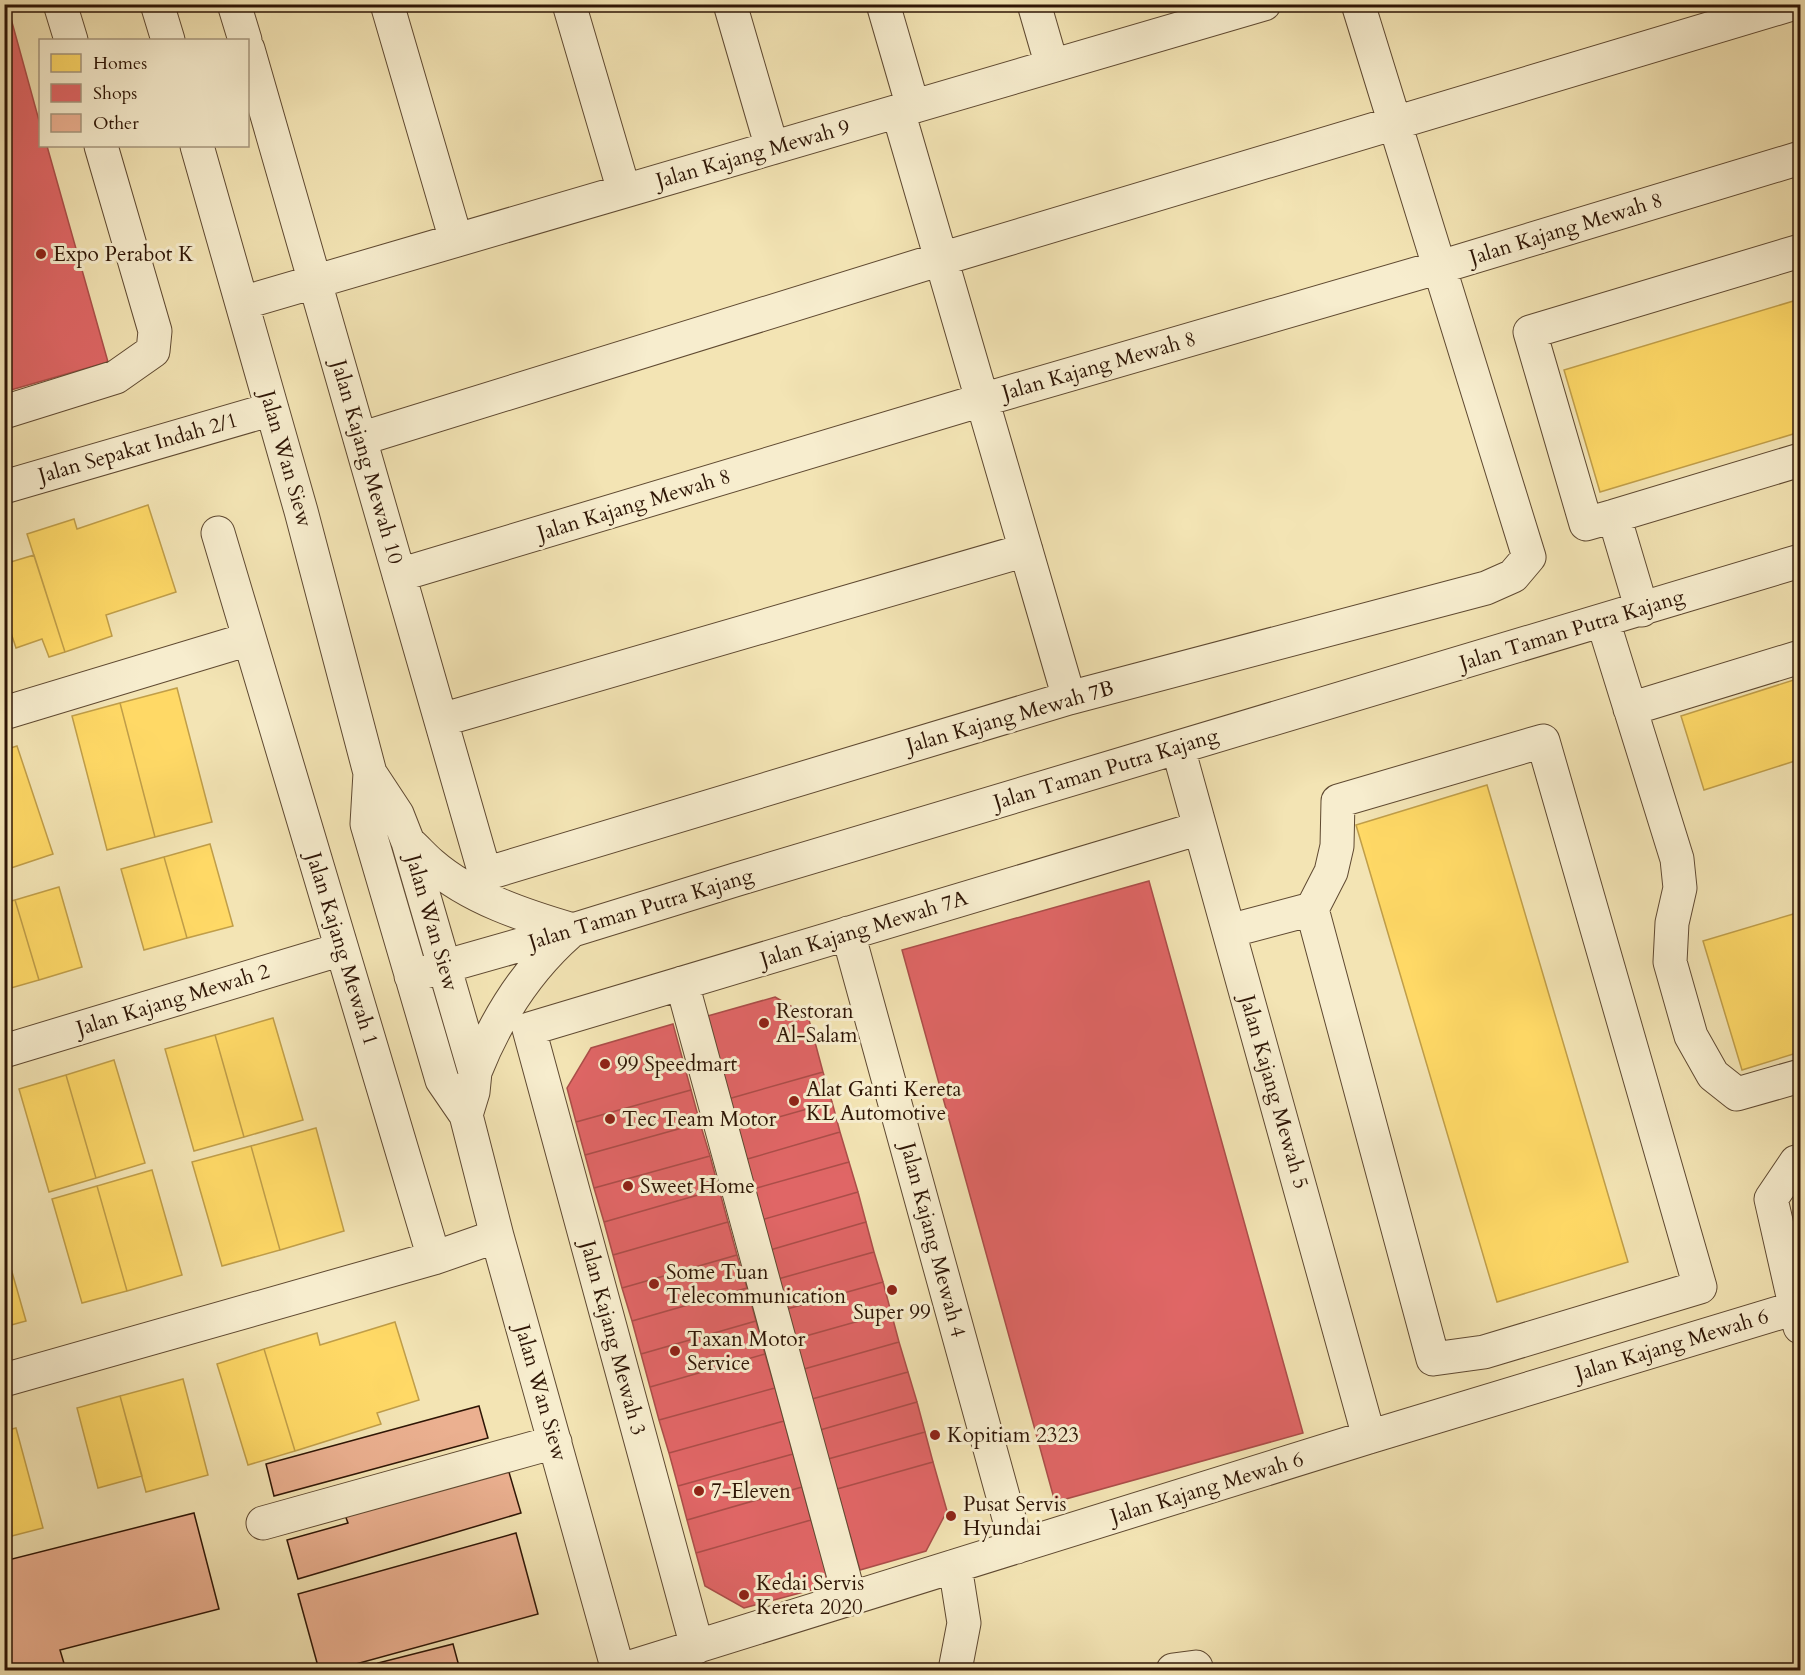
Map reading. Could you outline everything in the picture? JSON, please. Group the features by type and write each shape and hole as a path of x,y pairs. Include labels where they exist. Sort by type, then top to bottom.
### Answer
{"street":[{"path":"60,4 71,39"},
{"path":"157,4 168,39"},
{"path":"234,4 245,39"},
{"path":"387,4 456,240"},
{"path":"570,4 624,191"},
{"path":"730,4 772,148"},
{"path":"884,4 905,109 941,259 1069,698"},
{"path":"1034,4 1052,66"},
{"name":"Jalan Kajang Mewah 9","path":"242,303 1052,66 1183,16 1264,4"},
{"path":"1358,4 1440,267"},
{"path":"360,439 941,259 1792,4"},
{"name":"Jalan Kajang Mewah 10","path":"249,52 485,874"},
{"path":"4,412 116,377 153,351 155,331 101,147"},
{"name":"Jalan Wan Siew","path":"197,147 272,409 370,773 397,814 408,842 475,1072 473,1092 466,1115"},
{"name":"Jalan Kajang Mewah 8","path":"399,575 982,400 1440,267 1800,159"},
{"path":"1800,251 1530,332 1586,524 1800,460"},
{"name":"Jalan Kajang Mewah 7B","path":"485,874 1069,698 1486,588 1513,576 1529,557 1440,267"},
{"name":"Jalan Sepakat Indah 2/1","path":"4,487 272,409"},
{"path":"1614,516 1642,610"},
{"name":"Jalan Kajang Mewah 1","path":"218,533 434,1258"},
{"path":"441,720 1026,550"},
{"name":"Jalan Taman Putra Kajang","path":"411,976 573,930 1800,561"},
{"path":"1603,621 1677,859 1680,888 1672,923 1670,962 1691,1036 1713,1075 1737,1094 1800,1076"},
{"path":"4,712 249,639"},
{"path":"1630,709 1800,657"},
{"path":"1229,931 1312,909 1331,872 1337,846 1338,801 1544,741 1700,1287 1484,1352 1433,1359 1312,909"},
{"name":"Jalan Kajang Mewah 5","path":"1178,748 1370,1437"},
{"name":"Jalan Wan Siew","path":"370,773 367,824 442,1080 466,1115 497,1236 619,1671"},
{"name":"Jalan Kajang Mewah 7A","path":"528,1029 1200,828"},
{"path":"408,842 433,866 463,886 522,913 573,930 553,948 519,988 488,1039 475,1072"},
{"name":"Jalan Kajang Mewah 4","path":"849,933 1017,1547"},
{"name":"Jalan Kajang Mewah 2","path":"4,1051 342,949"},
{"path":"682,983 850,1599"},
{"name":"Jalan Kajang Mewah 3","path":"528,1029 697,1647"},
{"path":"1798,1318 1771,1198 1796,1162 1800,1161"},
{"path":"4,1380 434,1258 497,1236"},
{"name":"Jalan Kajang Mewah 6","path":"619,1671 1370,1437 1798,1318"},
{"path":"263,1523 555,1442"},
{"path":"955,1566 964,1623 955,1671"}],"building: Homes":[{"path":"1800,299 1800,432 1600,492 1564,370"},
{"path":"148,505 176,592 106,615 112,636 65,652 27,534 74,519 77,529"},
{"path":"34,555 65,652 49,657 42,639 16,648 4,612 4,564"},
{"path":"1800,678 1800,767 1798,760 1704,790 1681,716"},
{"path":"177,688 212,822 155,837 120,703"},
{"path":"120,703 155,837 107,850 72,716"},
{"path":"17,746 53,854 8,869 4,857 4,750"},
{"path":"1487,785 1628,1262 1497,1302 1356,825"},
{"path":"210,844 233,926 187,938 164,857"},
{"path":"164,857 187,938 144,950 121,869"},
{"path":"59,887 82,967 39,980 15,900"},
{"path":"15,900 39,980 4,990 4,903"},
{"path":"1800,912 1800,1052 1742,1070 1703,941"},
{"path":"273,1018 303,1120 244,1137 215,1035"},
{"path":"215,1035 244,1137 194,1151 165,1049"},
{"path":"114,1060 145,1163 96,1178 66,1075"},
{"path":"66,1075 96,1178 49,1192 19,1089"},
{"path":"316,1128 344,1231 280,1250 251,1146"},
{"path":"251,1146 280,1250 222,1266 192,1162"},
{"path":"152,1170 182,1275 127,1291 97,1186"},
{"path":"97,1186 127,1291 82,1303 52,1199"},
{"path":"4,1244 26,1321 4,1327"},
{"path":"395,1322 419,1400 377,1413 381,1424 295,1451 264,1349 317,1333 320,1345"},
{"path":"264,1349 295,1451 248,1465 217,1364"},
{"path":"183,1379 208,1475 146,1492 120,1396"},
{"path":"120,1396 142,1476 98,1488 77,1408"},
{"path":"16,1428 43,1528 4,1538 4,1431"}],"building: Shops":[{"name":"Expo Perabot K","path":"4,4 7,4 39,120 39,147 47,147 108,362 4,392"},
{"path":"1149,881 1303,1433 1055,1502 902,950"},
{"path":"775,997 808,1016 823,1072 728,1099 704,1017"},
{"path":"673,1024 691,1090 576,1122 567,1088 591,1048"},
{"path":"823,1072 832,1102 736,1129 728,1099"},
{"path":"691,1090 700,1123 585,1155 576,1122"},
{"path":"832,1102 840,1132 744,1160 736,1129"},
{"path":"700,1123 710,1156 594,1188 585,1155"},
{"path":"840,1132 849,1162 753,1189 744,1160"},
{"path":"710,1156 719,1189 604,1222 594,1188"},
{"path":"849,1162 858,1192 761,1220 753,1189"},
{"path":"719,1189 728,1222 613,1255 604,1222"},
{"path":"858,1192 866,1222 770,1250 761,1220"},
{"path":"728,1222 737,1255 622,1288 613,1255"},
{"path":"866,1222 874,1252 778,1279 770,1250"},
{"path":"874,1252 883,1282 787,1309 778,1279"},
{"path":"737,1255 747,1288 632,1321 622,1288"},
{"path":"883,1282 891,1312 795,1339 787,1309"},
{"path":"747,1288 756,1321 641,1354 632,1321"},
{"path":"891,1312 899,1342 804,1369 795,1339"},
{"path":"756,1321 765,1354 650,1387 641,1354"},
{"path":"899,1342 908,1372 812,1399 804,1369"},
{"path":"765,1354 775,1388 659,1420 650,1387"},
{"path":"908,1372 917,1402 820,1430 812,1399"},
{"path":"775,1388 784,1421 669,1453 659,1420"},
{"path":"917,1402 925,1432 828,1459 820,1430"},
{"path":"784,1421 793,1454 678,1486 669,1453"},
{"path":"925,1432 933,1462 837,1489 828,1459"},
{"path":"793,1454 802,1487 687,1520 678,1486"},
{"path":"933,1462 947,1511 926,1551 860,1570 837,1489"},
{"path":"802,1487 811,1520 696,1553 687,1520"},
{"path":"811,1520 830,1585 744,1608 705,1586 696,1553"}],"building: Other":[{"path":"479,1406 488,1438 274,1496 266,1464"},
{"path":"506,1462 521,1513 298,1579 287,1540 348,1523 343,1510"},
{"path":"194,1513 219,1609 60,1650 66,1670 4,1670 4,1561"},
{"path":"516,1533 538,1614 334,1670 319,1670 298,1594"},
{"path":"453,1644 460,1670 380,1670 378,1663"}],"place":[{"name":"Expo Perabot K","path":"41,254"},
{"name":"Restoran Al-Salam","path":"764,1023"},
{"name":"99 Speedmart","path":"605,1064"},
{"name":"Alat Ganti Kereta KL Automotive","path":"794,1101"},
{"name":"Tec Team Motor","path":"610,1119"},
{"name":"Sweet Home","path":"628,1186"},
{"name":"Some Tuan Telecommunication","path":"654,1284"},
{"name":"Super 99","path":"892,1290"},
{"name":"Taxan Motor Service","path":"675,1351"},
{"name":"Kopitiam 2323","path":"935,1435"},
{"name":"7-Eleven","path":"699,1491"},
{"name":"Pusat Servis Hyundai","path":"951,1516"},
{"name":"Kedai Servis Kereta 2020","path":"744,1595"}]}
